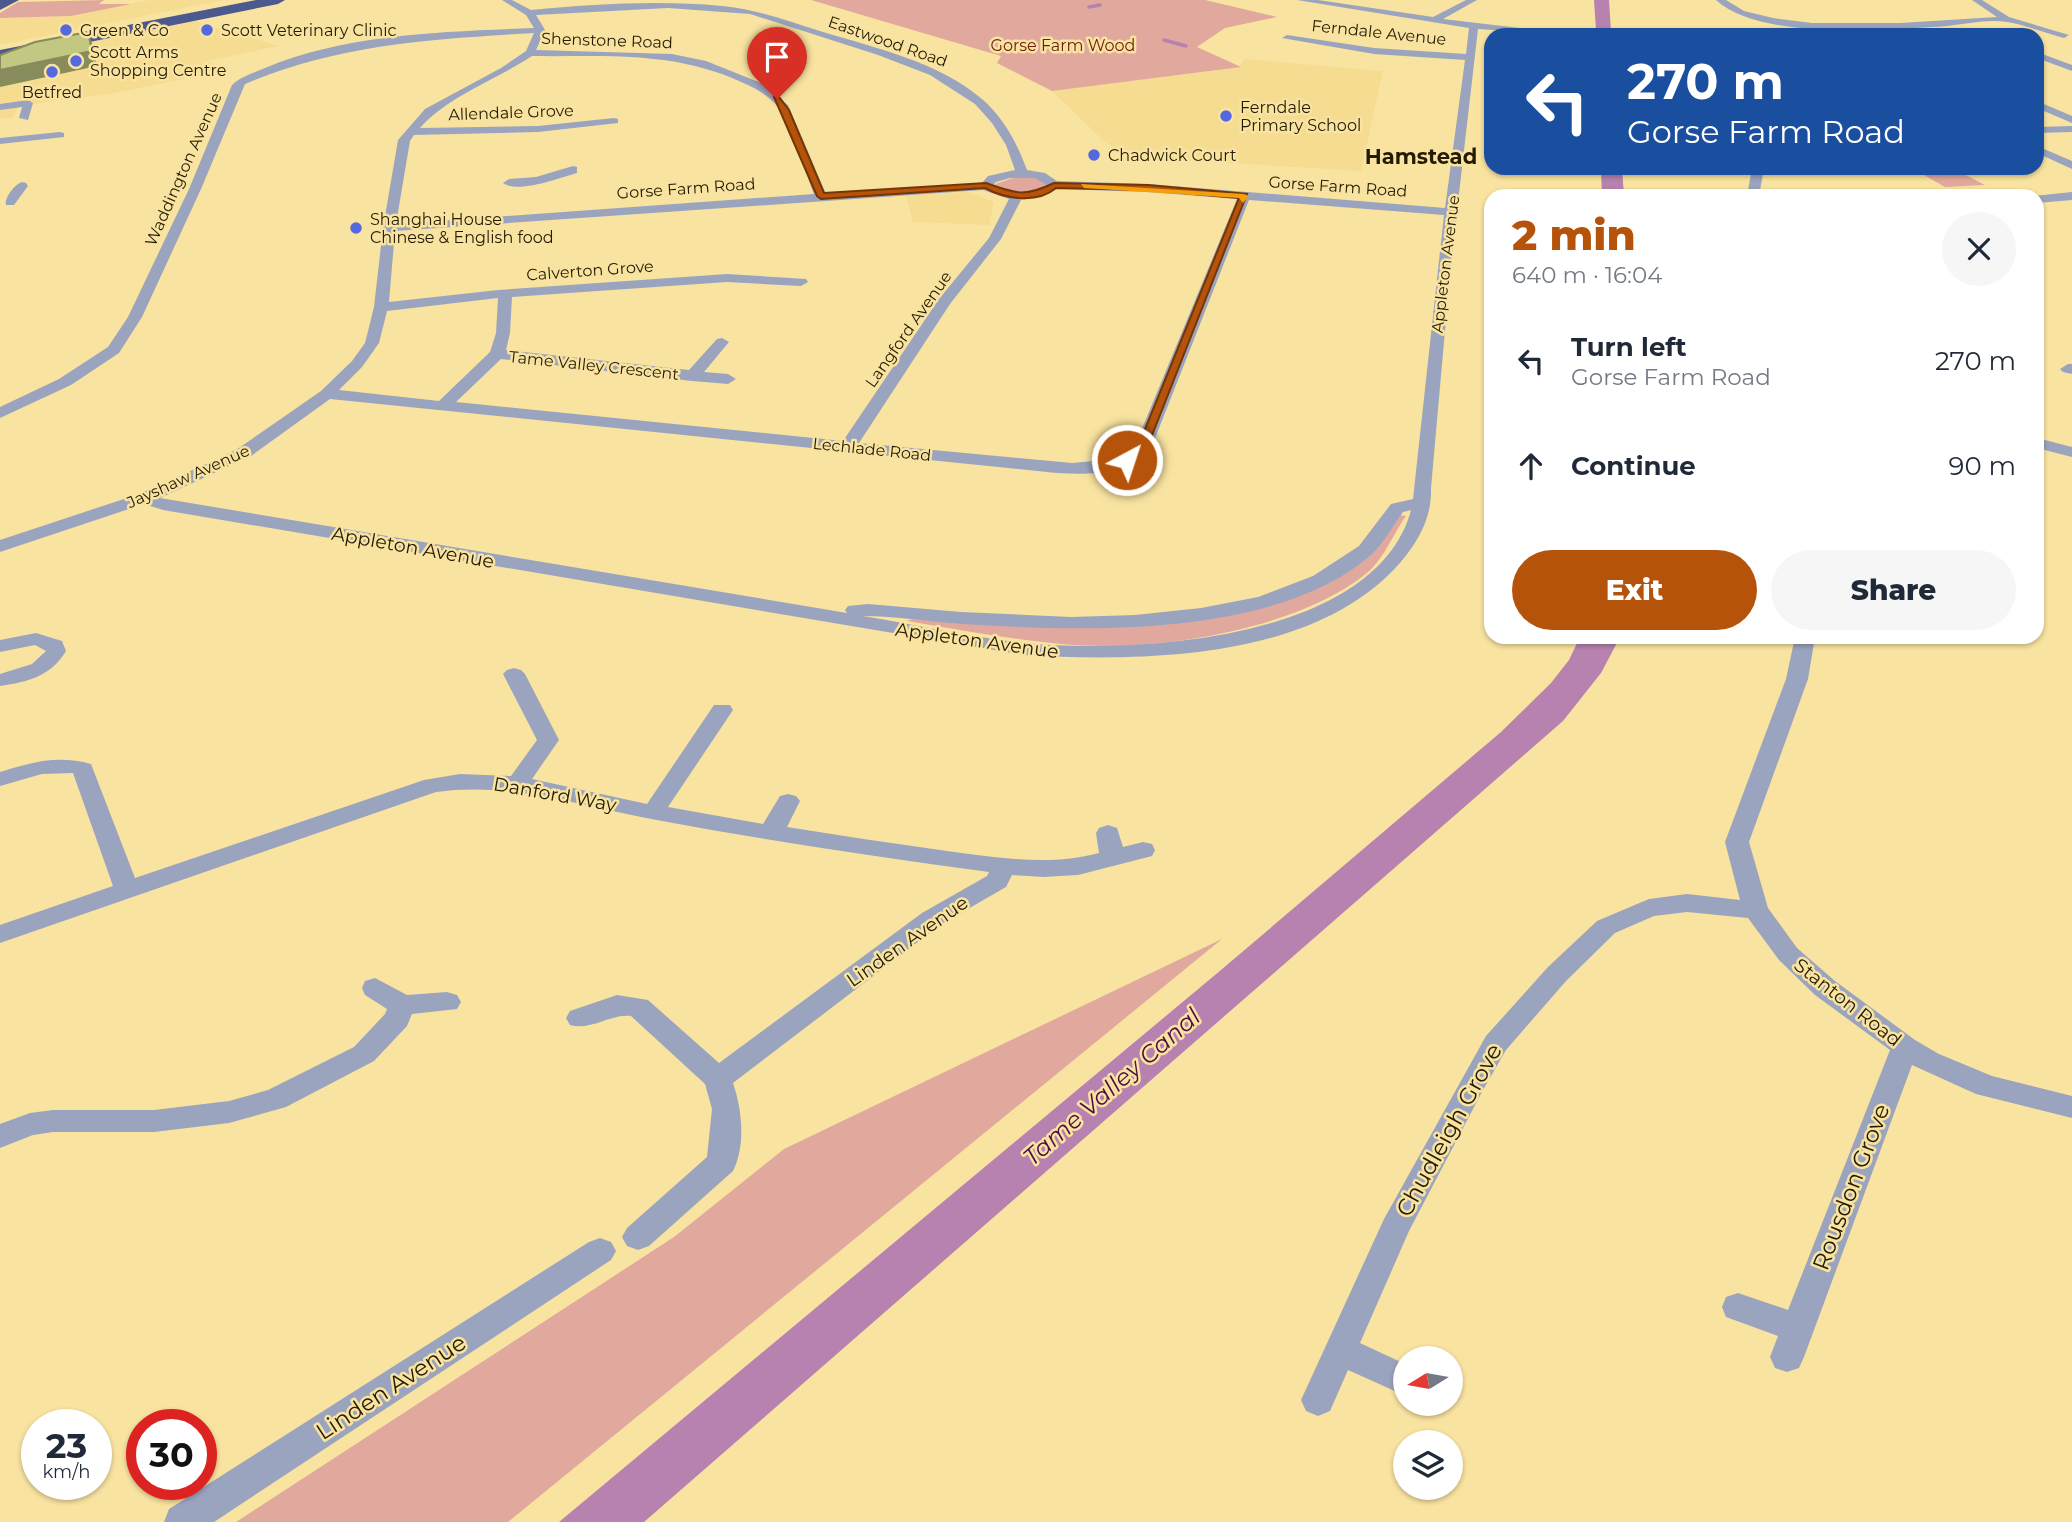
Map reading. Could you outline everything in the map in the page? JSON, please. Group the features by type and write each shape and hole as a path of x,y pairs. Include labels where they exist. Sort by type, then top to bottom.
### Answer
{"highway":[{"path":"0,6 12,0"},
{"path":"0,52 244,0"},
{"path":"0,52 103,36 278,0"},
{"path":"135,22 137,25 157,24"}],"street":[{"path":"506,0 536,20 540,30 530,53"},
{"path":"1301,0 1493,28"},
{"path":"1434,20 1473,0"},
{"path":"1720,0 1735,11 1798,24 1886,26 2006,19 2041,28"},
{"path":"1976,0 2006,19"},
{"name":"Eastwood Road","path":"528,13 603,6 686,3 751,12 913,64 968,91 1006,132 1015,149 1022,174"},
{"name":"Appleton Avenue","path":"145,498 163,505 1024,649 1073,653 1167,649 1273,630 1309,619 1370,587 1392,566 1414,533 1423,502 1422,488 1444,263 1474,26"},
{"path":"2044,29 2068,35"},
{"name":"Waddington Avenue","path":"0,414 65,382 114,350 135,317 195,189 236,87 242,82 302,59 394,40 540,30"},
{"path":"2044,37 2068,35"},
{"name":"Ferndale Avenue","path":"1287,38 1374,51 1468,57"},
{"name":"Jayshaw Avenue","path":"0,546 145,498 245,452 327,394 357,364 372,342 382,307 389,228 404,140 429,111 505,70 530,53"},
{"name":"Shenstone Road","path":"530,53 641,54 673,57 703,64 757,85 783,105 821,196"},
{"path":"2044,58 2071,68"},
{"path":"2053,70 2071,68"},
{"path":"0,107 28,103 27,128"},
{"path":"2044,107 2072,120"},
{"name":"Allendale Grove","path":"410,132 538,129 614,121"},
{"path":"0,141 27,128 60,135"},
{"path":"2044,130 2072,129"},
{"path":"2044,152 2072,164"},
{"path":"1040,168 1075,179 1082,186"},
{"path":"507,208 509,181 537,181 573,170"},
{"path":"1022,174 1045,177 1054,185 1046,192 1016,196 1002,194 986,186 992,179 1022,174"},
{"name":"Gorse Farm Road","path":"1054,185 1452,212"},
{"path":"8,199 22,186"},
{"name":"Gorse Farm Road","path":"389,228 507,208 821,196 986,186"},
{"name":"Langford Avenue","path":"848,447 946,300 988,251 1011,214 1016,196"},
{"name":"Lechlade Road","path":"327,394 1075,470 1101,467 1127,460 1140,451 1147,439 1244,196"},
{"path":"2044,199 2072,197"},
{"name":"Calverton Grove","path":"382,307 505,294 727,278 805,279 788,293"},
{"name":"Tame Valley Crescent","path":"444,405 497,354 503,333 505,294"},
{"name":"Tame Valley Crescent","path":"692,376 722,342"},
{"name":"Tame Valley Crescent","path":"497,354 728,379"},
{"path":"2044,445 2072,452"},
{"name":"Appleton Avenue","path":"807,614 871,609 1014,621 1128,622 1247,606 1293,593 1331,574 1370,546 1397,508 1423,502"},
{"path":"0,680 31,673 52,659 56,651 55,645 36,639 2,639"},
{"name":"Stanton Road","path":"1804,644 1797,679 1737,842 1756,910 1788,954 1825,988 1929,1062 1986,1086 2072,1107"},
{"path":"514,674 548,740 518,783"},
{"path":"653,812 722,710"},
{"path":"0,779 49,765 69,764 83,769 127,890"},
{"name":"Danford Way","path":"0,934 432,785 457,780 518,783 653,812 770,833 1004,866"},
{"path":"770,833 788,801"},
{"path":"1004,866 1043,870 1078,867 1110,845 1143,850"},
{"name":"Linden Avenue","path":"718,1079 931,919 997,881 1004,866"},
{"name":"Chudleigh Grove","path":"1318,1401 1395,1227 1471,1086 1496,1044 1557,974 1606,927 1649,908 1688,903 1756,910"},
{"path":"375,988 402,1005 447,1002"},
{"path":"0,1136 30,1124 53,1121 154,1121 229,1112 276,1099 364,1054 397,1019 402,1005"},
{"path":"580,1018 617,1005 638,1007 718,1079 727,1110 722,1162 638,1237"},
{"name":"Rousdon Grove","path":"1738,1307 1792,1342 1905,1047"},
{"name":"Linden Avenue","path":"182,1522 600,1251"},
{"path":"1342,1350 1393,1376"}],"shaded area":[{"path":"150,0 225,0 0,45 0,18 71,16"},
{"path":"195,21 279,46 207,61 227,70 114,93 19,106 12,118 0,119 0,60"},
{"name":"Ferndale Primary School","path":"1244,59 1383,71 1361,171 1130,157 1105,142 1052,91 1240,67"},
{"path":"968,192 994,202 989,225 913,222 906,196"}],"green space":[{"path":"104,0 99,4 131,4 71,16 0,18 0,13 18,2"},
{"name":"Gorse Farm Wood","path":"811,0 1205,0 1277,17 1225,28 1197,47 1241,67 1052,91 997,63 1001,56"},
{"path":"1924,175 1966,175 1985,185 1945,187"},
{"path":"1016,177 1037,178 1048,184 1047,187 1022,193 996,188 995,184"},
{"path":"1399,515 1406,516 1378,561 1367,573 1337,593 1302,610 1221,634 1178,641 1097,646 1022,640 907,621 912,619 1047,626 1243,611 1314,590 1367,556"},
{"path":"1222,939 508,1522 236,1522 674,1237 784,1149"}],"water":[{"path":"1594,0 1609,0 1611,28 1596,28"},
{"path":"1601,175 1622,175 1624,189 1602,189"},
{"name":"Tame Valley Canal","path":"1577,644 1616,644 1601,673 1563,721 644,1522 559,1522 1221,970 1501,732 1551,683 1569,660"}],"building":[{"path":"88,32 92,51 0,70 0,55 35,42"}],"waterway":[{"path":"1089,7 1100,5"},
{"path":"1164,40 1186,46"}],"slow traffic":[{"path":"1084,186 1244,196 1243,201"}],"place":[{"name":"Green & Co","path":"66,30"},
{"name":"Scott Veterinary Clinic","path":"207,30"},
{"name":"Scott Arms Shopping Centre","path":"76,61"},
{"name":"Betfred","path":"52,72"},
{"name":"Ferndale Primary School","path":"1226,116"},
{"name":"Chadwick Court","path":"1094,155"},
{"name":"Shanghai House Chinese & English food","path":"356,228"}],"district":[{"name":"Hamstead","path":"1421,157"}],"route":[{"path":"777,99 783,105 821,196 986,186 1002,194 1016,196 1046,192 1054,185 1148,188 1244,196 1183,342 1147,439 1140,451 1127,460"}]}
